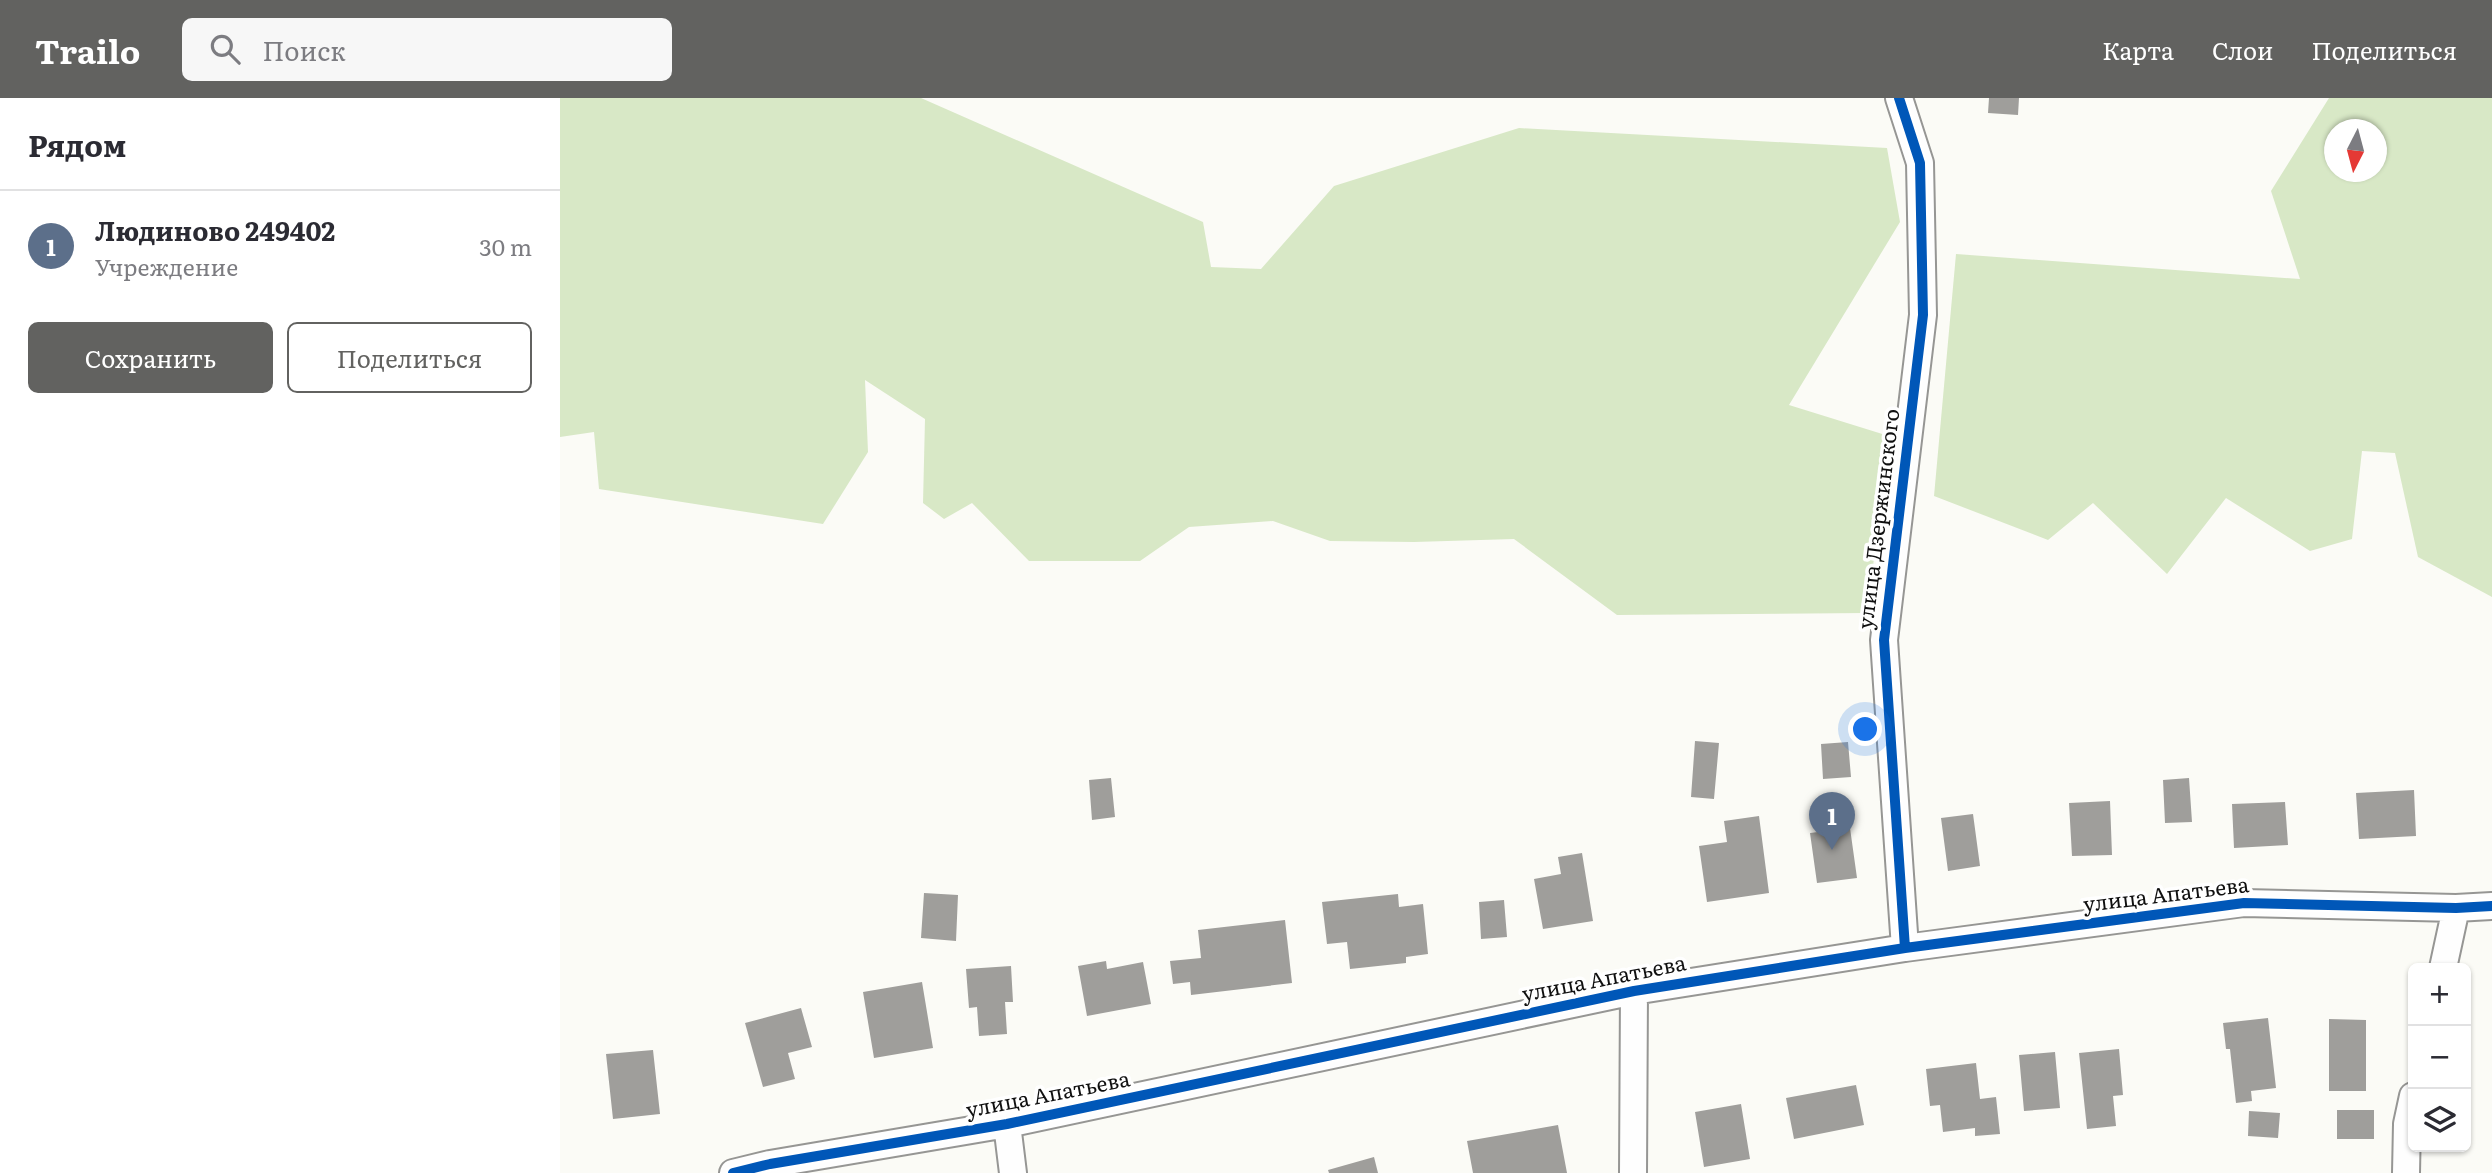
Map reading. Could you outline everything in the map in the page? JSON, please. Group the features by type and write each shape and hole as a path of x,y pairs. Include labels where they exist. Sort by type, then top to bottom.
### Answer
{"street":[{"name":"улица Дзержинского","path":"1899,98 1920,163 1923,315 1884,640 1905,948"},
{"name":"улица Апатьева","path":"733,1173 770,1164 1007,1124 1634,991 1905,948 2244,903 2456,908 2492,906"},
{"path":"2443,963 2456,908"},
{"path":"1633,1173 1634,991"},
{"path":"2406,1173 2408,1119"},
{"path":"1007,1124 1013,1173"}],"green space":[{"path":"560,98 921,98 1203,222 1211,267 1261,269 1334,186 1519,128 1887,148 1900,222 1789,405 1892,437 1866,613 1617,615 1514,539 1330,541 1273,521 1189,527 1140,561 1029,561 972,503 944,519 923,503 925,419 865,380 868,452 823,524 599,489 594,432 560,437"},
{"path":"2329,98 2492,98 2492,597 2418,557 2395,453 2362,451 2352,539 2310,551 2226,498 2167,574 2093,503 2048,540 1934,496 1956,254 2300,279 2271,191"}],"building":[{"path":"1989,98 2019,98 2018,115 1988,113"},
{"path":"1695,741 1719,743 1714,799 1691,797"},
{"path":"1848,742 1851,777 1823,779 1821,744"},
{"path":"1111,778 1115,817 1092,820 1089,780"},
{"path":"2189,778 2192,822 2165,823 2163,780"},
{"path":"2414,790 2416,836 2359,839 2356,793"},
{"path":"2110,801 2112,855 2072,856 2069,803"},
{"path":"2285,802 2288,845 2234,848 2232,804"},
{"path":"1973,814 1980,866 1948,871 1941,818"},
{"path":"1759,816 1769,893 1707,902 1699,846 1727,842 1724,821"},
{"path":"1850,828 1857,878 1817,883 1810,833"},
{"path":"1582,853 1593,921 1543,929 1534,879 1561,874 1558,857"},
{"path":"924,893 958,895 956,941 921,938"},
{"path":"1398,894 1399,907 1423,904 1428,954 1406,957 1406,963 1350,969 1347,942 1327,944 1322,902"},
{"path":"1504,900 1507,937 1481,939 1479,902"},
{"path":"1285,920 1292,983 1191,995 1190,982 1173,984 1170,961 1201,958 1198,930"},
{"path":"1106,961 1107,969 1143,962 1151,1004 1087,1016 1078,966"},
{"path":"1011,966 1013,1002 1005,1002 1007,1034 979,1036 977,1007 969,1008 966,969"},
{"path":"922,982 933,1048 874,1058 863,992"},
{"path":"801,1008 812,1047 788,1053 795,1079 763,1087 745,1023"},
{"path":"2268,1018 2276,1088 2251,1091 2252,1101 2236,1103 2230,1049 2226,1049 2223,1023"},
{"path":"2329,1019 2366,1020 2366,1091 2329,1091"},
{"path":"2119,1049 2123,1095 2113,1096 2116,1126 2087,1129 2079,1053"},
{"path":"653,1050 660,1114 613,1119 606,1054"},
{"path":"2055,1052 2060,1108 2024,1111 2019,1055"},
{"path":"1976,1063 1980,1099 1996,1097 2000,1134 1975,1136 1975,1128 1943,1132 1940,1105 1930,1106 1926,1069"},
{"path":"1856,1085 1864,1125 1794,1139 1786,1098"},
{"path":"1741,1104 1750,1159 1704,1167 1695,1112"},
{"path":"2337,1110 2374,1110 2374,1139 2337,1139"},
{"path":"2249,1111 2280,1113 2278,1138 2248,1136"},
{"path":"1558,1125 1567,1173 1473,1173 1467,1141"},
{"path":"1374,1157 1378,1173 1329,1173 1328,1170"}],"cycle path":[{"path":"1899,98 1920,163 1923,315 1884,640 1905,948"},
{"path":"733,1173 770,1164 1007,1124 1634,991 1905,948 2244,903 2456,908 2492,906"}],"place":[{"name":"Людиново 249402","path":"1832,850"}]}
